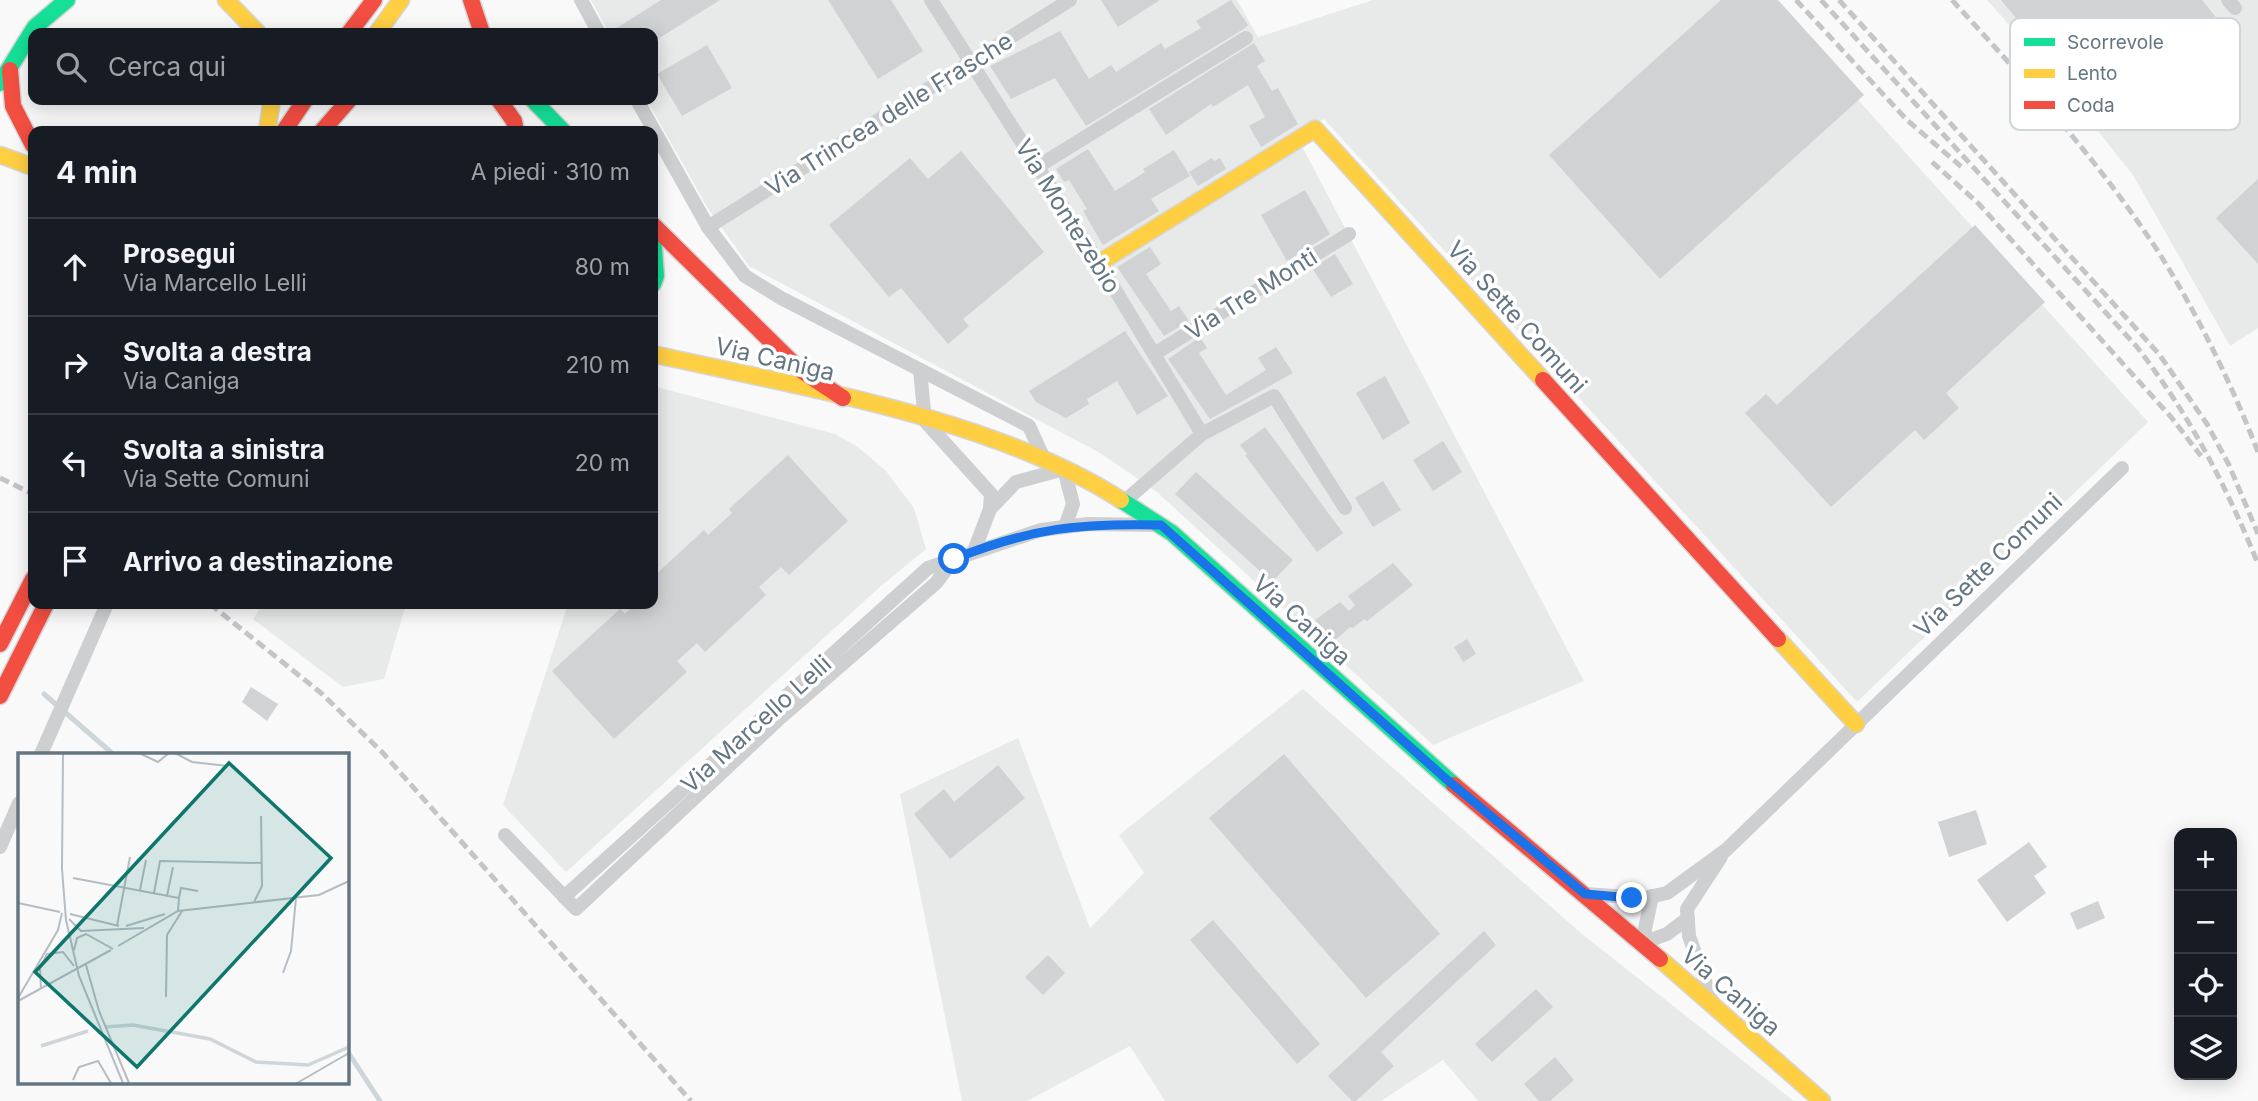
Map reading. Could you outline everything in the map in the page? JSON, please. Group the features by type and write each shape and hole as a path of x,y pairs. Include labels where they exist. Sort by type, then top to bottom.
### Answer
{"main road":[{"path":"34,28 50,9 67,0"},
{"path":"226,0 255,28"},
{"path":"353,28 374,0"},
{"path":"381,28 401,0"},
{"path":"471,0 480,28"},
{"path":"28,35 5,77 13,106 28,135"},
{"path":"268,126 271,105"},
{"path":"287,126 302,105"},
{"path":"313,126 327,105"},
{"path":"326,126 345,105"},
{"path":"503,105 515,126"},
{"path":"538,105 558,126"},
{"name":"Via Sette Comuni","path":"1099,263 1315,129 1856,724"},
{"path":"0,155 28,165"},
{"path":"658,230 799,369 843,398"},
{"name":"Via Caniga","path":"658,355 843,398 925,421 1044,459 1126,500 1161,525 1445,778 1585,894 1822,1101"},
{"path":"0,643 28,589"},
{"path":"0,696 44,609"}],"street":[{"path":"581,0 596,28"},
{"name":"Via Montezebio","path":"931,0 1099,263 1202,435"},
{"name":"Via Trincea delle Frasche","path":"708,227 1070,0"},
{"path":"1037,167 1246,38"},
{"path":"639,105 651,126"},
{"path":"658,139 708,227 745,276 781,298 1029,425 1044,459"},
{"name":"Via Tre Monti","path":"1154,354 1349,234"},
{"path":"920,370 925,421 991,494 990,509 974,551"},
{"path":"1126,500 1202,435 1274,397 1345,508"},
{"name":"Via Sette Comuni","path":"1585,894 1653,896 1667,893 1726,850 2122,468"},
{"path":"990,509 1016,482 1064,469 1073,505 1065,527"},
{"name":"Via Marcello Lelli","path":"954,559 936,583 780,718 576,909 564,897 928,568 974,551 1041,530 1088,524 1161,525"},
{"path":"41,753 105,609"},
{"path":"0,847 18,805"},
{"path":"506,835 564,897"},
{"name":"Via Sette Comuni","path":"1688,918 1687,909 1726,850"},
{"path":"1642,943 1653,896"},
{"path":"1642,943 1667,933 1688,918"},
{"path":"1688,918 1689,936 1714,1006"}],"shaded area":[{"path":"591,0 1237,0 1258,37 1373,0 1768,0 2148,422 1857,702 1324,119 1296,135 1584,681 1433,745 1157,492 1100,453 749,266 707,207 650,105 658,105 658,28 606,28"},
{"path":"1987,0 2258,0 2258,328 2230,346 2133,175 2097,130 2240,130 2240,18 2010,18 2010,26"},
{"path":"658,387 835,434 858,447 886,471 914,508 926,549 881,586 566,872 503,805 566,609 658,609"},
{"path":"260,609 405,609 384,679 343,687 253,619"},
{"path":"1303,689 1582,934 1794,1101 1478,1101 1443,1060 1381,1101 1165,1101 1130,1046 1027,1101 962,1101 900,794 1018,738 1090,928 1144,873 1119,835"}],"building":[{"path":"661,0 720,0 658,39 658,28 617,28"},
{"path":"828,0 891,0 923,51 878,79"},
{"path":"1101,0 1160,0 1118,27"},
{"path":"1231,0 1248,25 1245,28 1086,126 1055,78 1011,99 990,66 1060,31 1089,79 1111,65 1116,72 1161,43 1165,49 1201,28 1196,21"},
{"path":"1721,0 1778,0 1864,95 1660,279 1549,155"},
{"path":"2001,0 2202,0 2217,18 2016,18"},
{"path":"1254,43 1265,61 1257,66 1272,91 1278,88 1298,124 1261,147 1249,126 1265,117 1248,85 1213,107 1211,104 1166,135 1149,109"},
{"path":"707,45 732,88 682,116 658,73"},
{"path":"1088,149 1115,191 1174,150 1190,176 1151,199 1159,211 1103,245 1083,211 1087,209 1069,180 1064,182 1056,169"},
{"path":"961,151 1044,252 963,319 969,326 948,344 901,288 889,297 829,225 910,158 928,179"},
{"path":"1212,158 1214,161 1220,158 1226,169 1198,186 1189,172"},
{"path":"2258,179 2258,264 2216,218"},
{"path":"1305,190 1330,234 1287,261 1261,215"},
{"path":"1975,225 2045,302 1946,393 1959,408 1924,440 1915,430 1831,507 1745,413 1766,394 1777,405"},
{"path":"1150,247 1161,264 1146,274 1171,311 1179,306 1189,321 1164,336 1117,267"},
{"path":"1335,254 1353,284 1331,297 1312,268"},
{"path":"1125,331 1168,396 1137,415 1117,381 1087,399 1089,404 1066,418 1036,402 1029,391"},
{"path":"1200,337 1207,348 1199,353 1226,395 1266,370 1258,358 1276,347 1293,373 1210,419 1168,359"},
{"path":"1385,376 1410,423 1383,440 1356,393"},
{"path":"1265,427 1343,533 1317,552 1240,445"},
{"path":"1443,441 1462,472 1433,491 1413,460"},
{"path":"788,455 848,521 789,575 781,567 759,587 766,595 705,652 697,643 677,661 687,672 614,739 552,671 620,609 625,614 630,609 658,609 658,572 704,530 708,535 732,513 729,509"},
{"path":"1196,472 1293,560 1272,582 1175,494"},
{"path":"1383,481 1401,510 1373,527 1355,498"},
{"path":"1393,563 1413,585 1367,621 1364,619 1353,628 1350,627 1333,642 1315,620 1340,602 1349,611 1355,605 1348,596"},
{"path":"1467,639 1476,654 1463,662 1454,647"},
{"path":"251,687 278,704 267,721 242,702"},
{"path":"1284,754 1440,934 1366,998 1209,818"},
{"path":"998,765 1025,798 950,859 914,814 944,789 954,802"},
{"path":"1976,810 1987,844 1949,857 1938,822"},
{"path":"2029,842 2047,867 2034,876 2046,893 2007,922 1977,880"},
{"path":"2098,901 2105,918 2077,930 2070,913"},
{"path":"1213,920 1320,1044 1297,1064 1190,940"},
{"path":"1484,931 1496,945 1381,1052 1394,1066 1356,1101 1352,1101 1328,1076"},
{"path":"1048,955 1065,973 1043,995 1025,977"},
{"path":"1536,989 1553,1007 1492,1062 1475,1044"},
{"path":"1555,1057 1574,1080 1550,1101 1539,1101 1524,1084"}],"waterway":[{"path":"44,694 112,753"},
{"path":"348,1052 380,1101"}],"railway":[{"path":"1796,0 1907,120 1964,169"},
{"path":"1821,0 2137,347 2190,424 2233,506 2258,564"},
{"path":"1839,0 2159,354 2207,424 2229,465 2258,534"},
{"path":"1952,0 2010,64"},
{"path":"2067,130 2138,222 2175,279 2226,377 2258,452"},
{"path":"1932,162 1978,203 2171,417 2201,456"},
{"path":"0,478 28,492"},
{"path":"216,609 321,693 382,752 691,1101"}],"traffic: fast":[{"path":"34,28 67,0"},
{"path":"0,83 28,38"},
{"path":"538,105 558,126"},
{"path":"1121,500 1172,533 1454,785"}],"traffic: slow":[{"path":"226,0 253,28"},
{"path":"381,28 401,0"},
{"path":"268,126 271,105"},
{"path":"1099,263 1315,129 1543,380"},
{"path":"0,155 28,165"},
{"path":"658,355 832,393 956,426 1015,447 1070,472 1121,500"},
{"path":"1778,639 1856,724"},
{"path":"1660,959 1822,1101"}],"traffic: jam":[{"path":"353,28 374,0"},
{"path":"471,0 480,28"},
{"path":"10,70 13,106 28,135"},
{"path":"287,126 302,105"},
{"path":"326,126 345,105"},
{"path":"503,105 515,126"},
{"path":"658,230 799,369 843,398"},
{"path":"1543,380 1778,639"},
{"path":"0,644 28,589"},
{"path":"0,696 44,609"},
{"path":"1454,785 1660,959"}],"route":[{"path":"954,559 1041,530 1088,524 1161,525 1445,778 1585,894 1632,898"}]}
